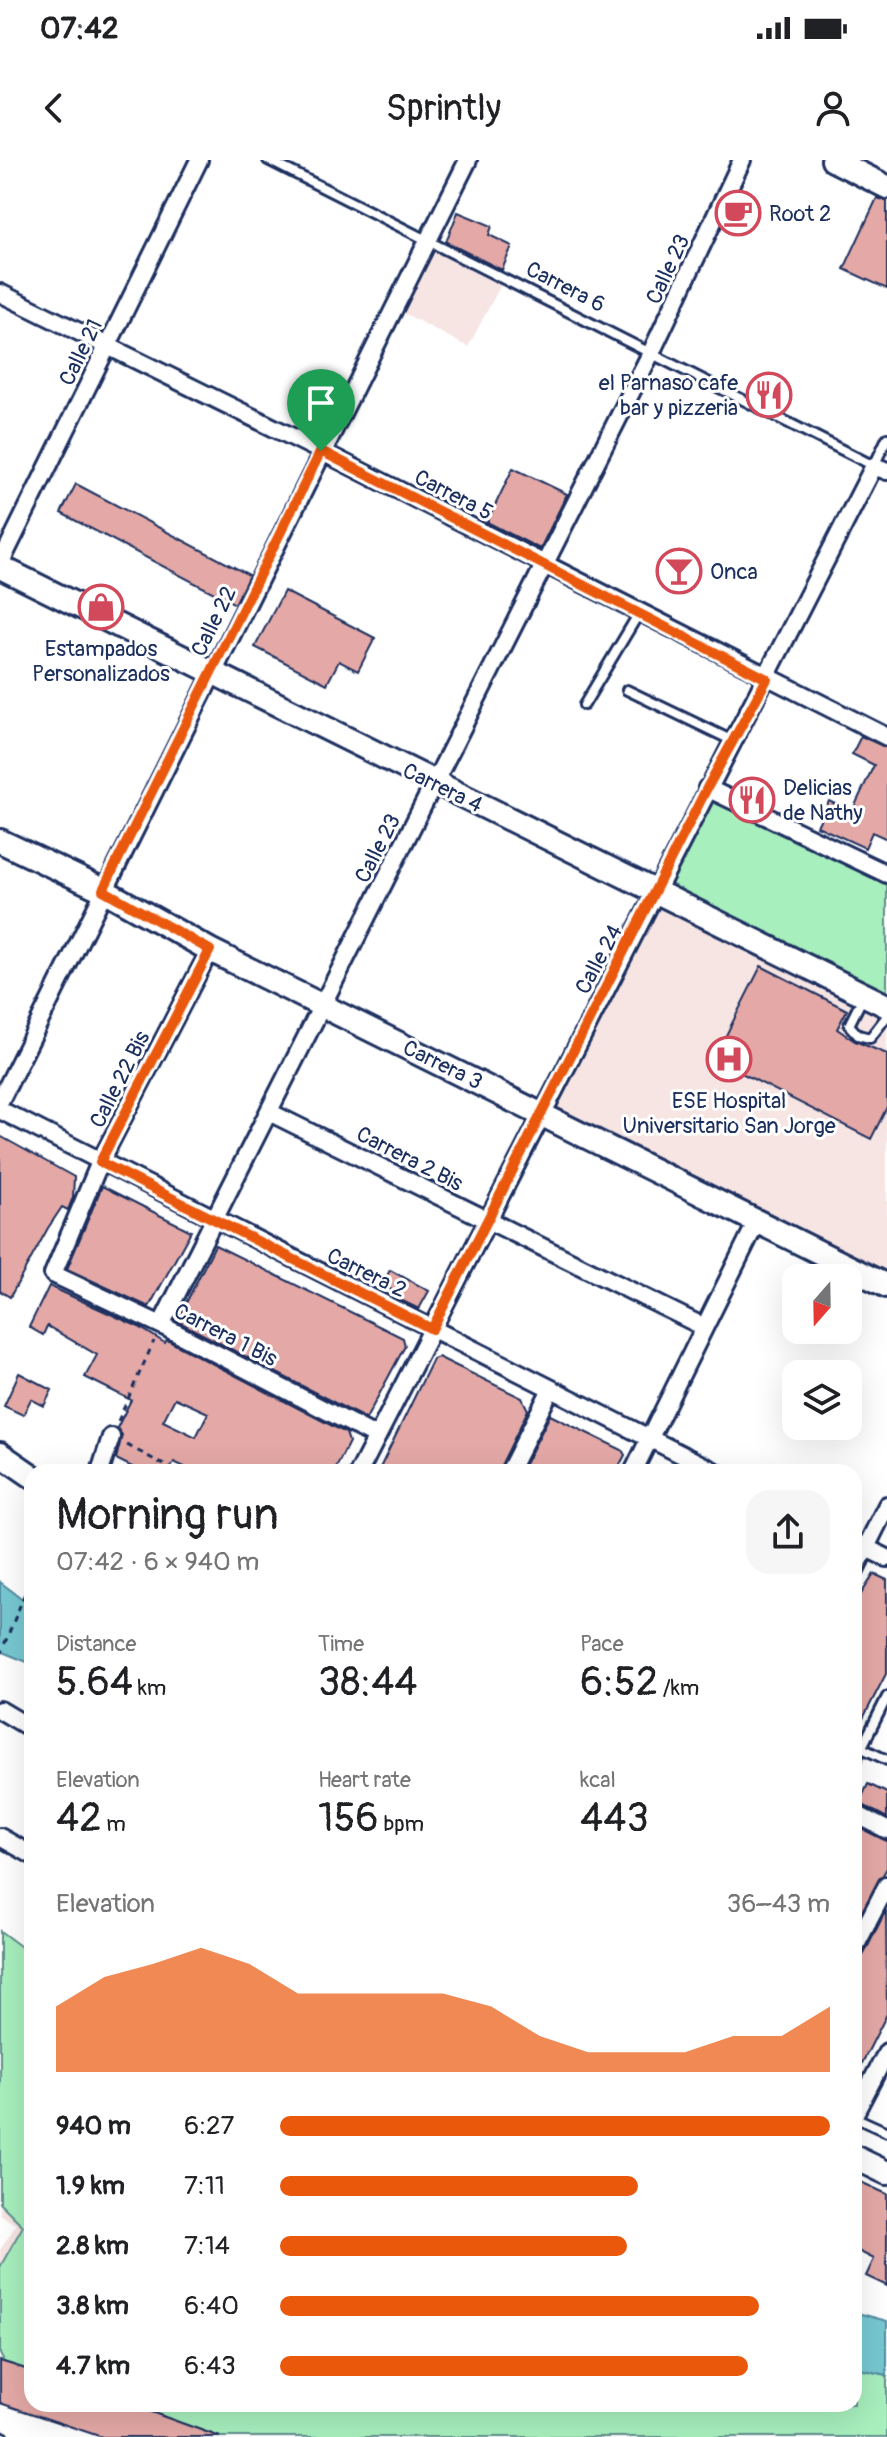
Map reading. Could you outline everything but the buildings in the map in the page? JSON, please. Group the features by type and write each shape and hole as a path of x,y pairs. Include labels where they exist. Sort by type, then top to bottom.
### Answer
{"main road":[{"path":"833,160 887,187"},
{"name":"Carrera 4","path":"0,566 882,1004"},
{"name":"Carrera 3","path":"0,841 103,890 210,950 887,1286"},
{"path":"0,1454 24,1470"},
{"path":"862,2161 887,2173"}],"street":[{"name":"Calle 21","path":"0,566 199,160"},
{"name":"Calle 22","path":"0,1101 468,160"},
{"name":"Calle 23","path":"161,1325 651,353 742,160"},
{"name":"Carrera 5","path":"0,293 887,737"},
{"name":"Calle 24","path":"363,1464 658,891 707,788 880,468"},
{"path":"707,788 887,874"},
{"name":"Calle 22 Bis","path":"53,1274 100,1162 210,950"},
{"name":"Carrera 2","path":"0,1110 214,1221 700,1464"},
{"name":"Carrera 2 Bis","path":"269,1112 704,1327"},
{"path":"637,1464 757,1221"},
{"name":"Carrera 1 Bis","path":"53,1274 161,1325 377,1437"},
{"path":"513,1464 551,1389"},
{"path":"103,1464 111,1437"},
{"path":"862,1542 887,1505"},
{"path":"862,1546 887,1558"},
{"path":"0,1710 24,1724"},
{"path":"862,1817 887,1830"},
{"path":"0,1837 24,1850"},
{"path":"862,1933 887,1885"},
{"path":"862,2100 887,2052"}],"lane":[{"name":"Carrera 6","path":"268,160 880,468"},
{"path":"880,468 887,438"},
{"path":"584,705 639,613"},
{"path":"627,690 733,741"},
{"path":"887,1697 862,1748 887,1760"},
{"path":"862,2120 887,2132"}],"path":[{"path":"161,1325 111,1437 162,1464"},
{"path":"0,1655 24,1595"}],"shaded area":[{"path":"429,241 504,279 468,347 394,308"},
{"name":"ESE Hospital Universitario San Jorge","path":"658,891 887,1006 887,1286 862,1273 862,1264 843,1264 542,1113"},
{"path":"0,2203 23,2226 0,2267 0,2250 16,2225 0,2214"}],"green space":[{"path":"707,788 887,874 887,1006 658,891"},
{"path":"0,1931 24,1949 24,2368 4,2362 0,2354 0,2267 23,2226 0,2203"},
{"path":"862,2370 887,2375 887,2437 220,2437 151,2412 862,2412"}],"water":[{"path":"0,1582 24,1600 24,1661 0,1651"},
{"path":"862,2314 887,2321 887,2375 862,2370"}],"place":[{"name":"Root 2","path":"738,213"},
{"name":"el Parnaso cafe bar y pizzeria","path":"769,395"},
{"name":"Onca","path":"679,571"},
{"name":"Estampados Personalizados","path":"101,607"},
{"name":"Delicias de Nathy","path":"752,800"},
{"name":"ESE Hospital Universitario San Jorge","path":"729,1059"}],"route":[{"path":"321,451 767,679 707,788 658,891 432,1329 100,1162 210,950 103,890 321,451"}]}
